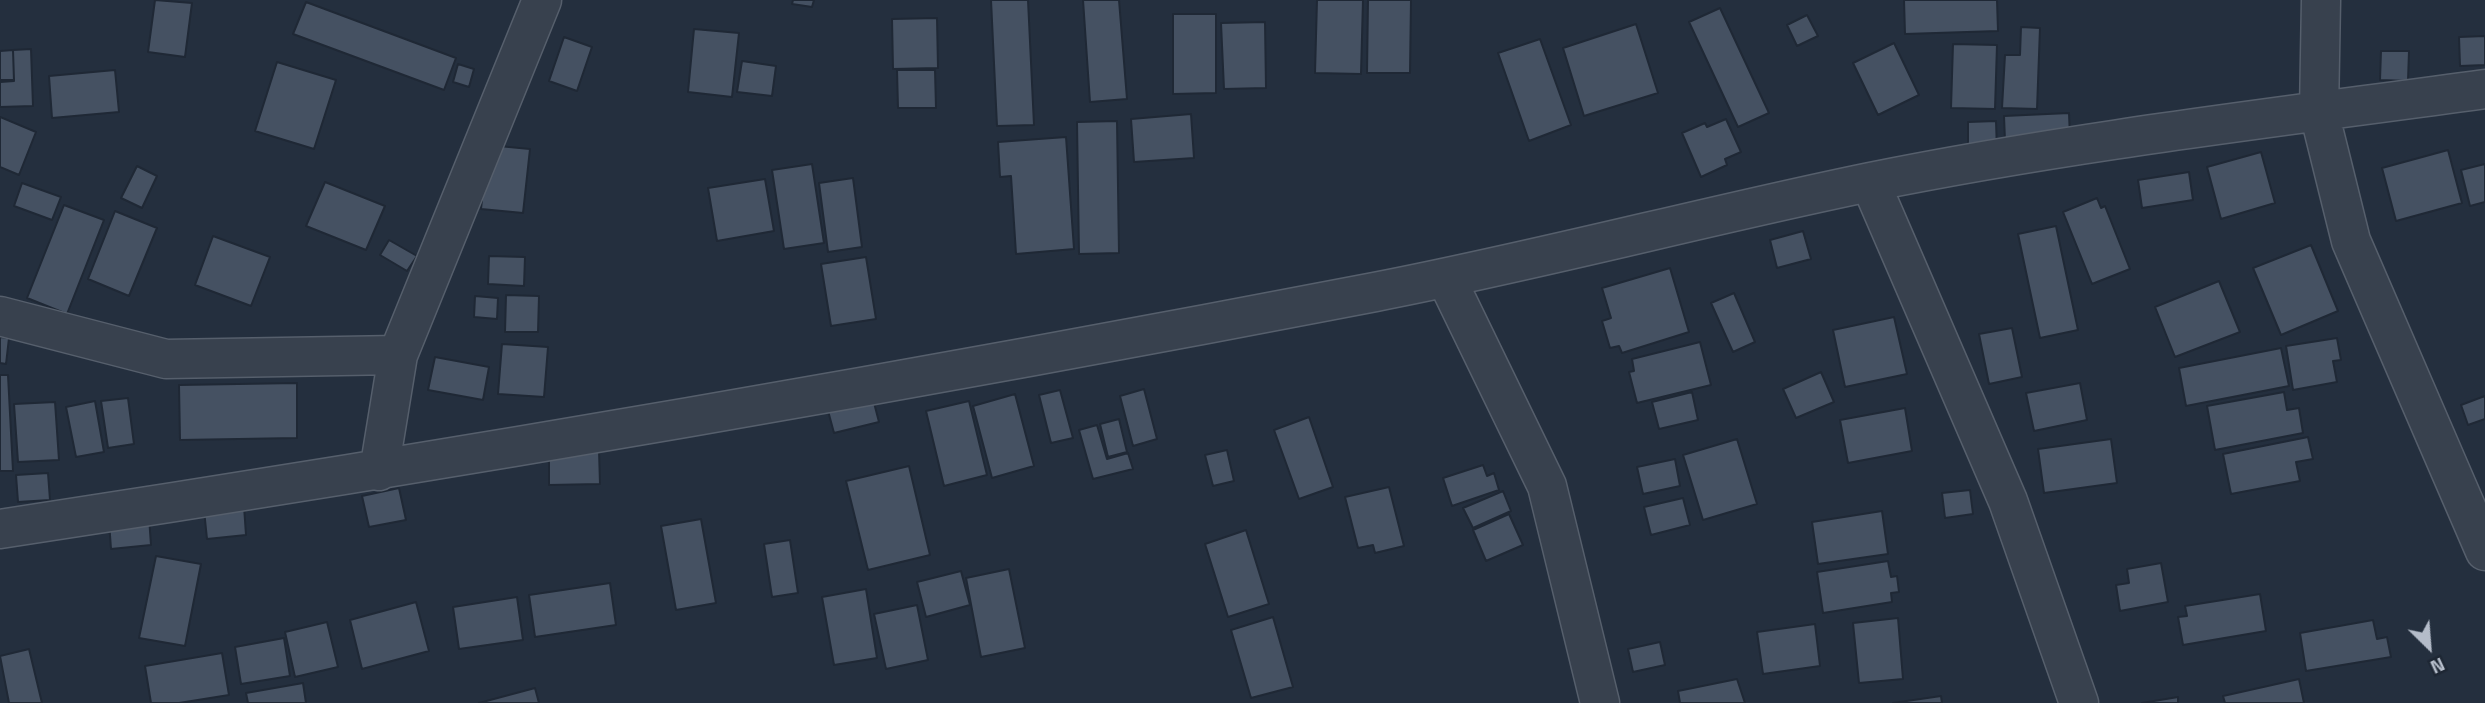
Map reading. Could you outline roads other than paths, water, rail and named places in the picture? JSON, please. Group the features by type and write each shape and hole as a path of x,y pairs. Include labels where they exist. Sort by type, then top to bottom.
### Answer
{"street":[{"path":"379,471 398,355 542,0"},
{"path":"2321,0 2319,112 2351,242 2485,551"},
{"path":"0,529 379,471 1145,336 1446,278 1870,182 2077,145 2485,89"},
{"path":"1870,182 2008,501 2079,703"},
{"path":"1446,278 1547,486 1600,703"},
{"path":"0,316 166,359 398,355"}]}
